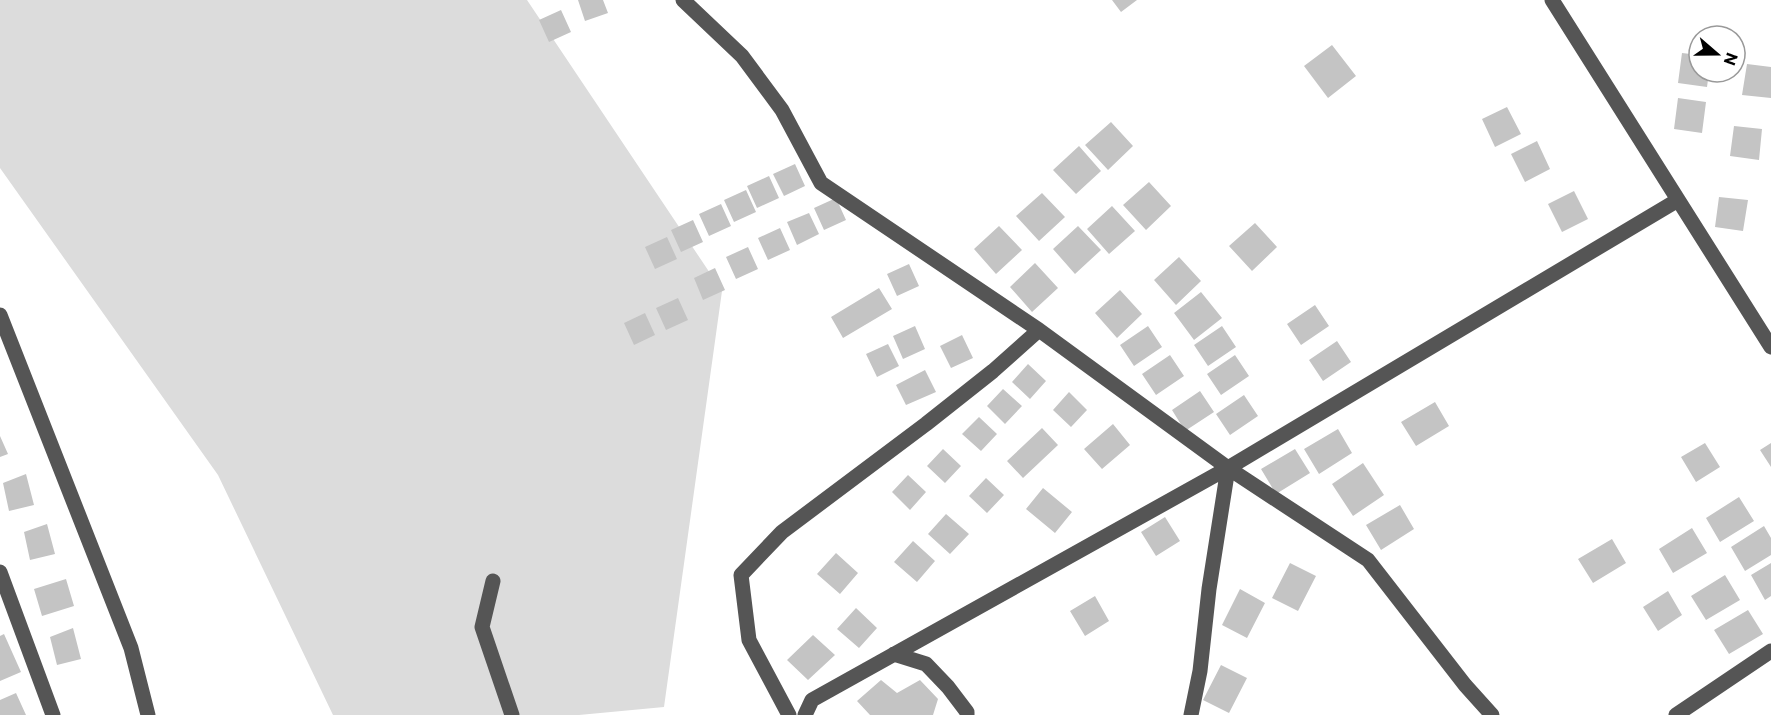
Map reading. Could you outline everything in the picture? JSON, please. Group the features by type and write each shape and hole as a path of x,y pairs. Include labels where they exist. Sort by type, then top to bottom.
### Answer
{"street":[{"path":"683,0 742,56 782,110 820,183 1039,330 1228,468 1368,560 1465,685 1492,715"},
{"path":"1552,0 1771,347"},
{"path":"805,715 812,700 1228,468 1678,200"},
{"path":"0,315 131,648 148,715"},
{"path":"789,715 748,640 741,575 782,532 926,424 993,371 1039,330"},
{"path":"1191,715 1200,671 1217,532 1228,468"},
{"path":"0,572 53,715"},
{"path":"493,581 482,627 512,715"},
{"path":"1676,715 1771,651"},
{"path":"894,654 926,664 948,687 967,715"}],"shaded area":[{"path":"0,0 527,0 722,291 664,707 579,715 333,715 218,475 0,168"}],"building":[{"path":"578,0 603,0 608,13 585,21"},
{"path":"1112,0 1137,0 1121,12"},
{"path":"561,10 571,32 549,42 539,20"},
{"path":"1332,45 1356,76 1328,98 1304,66"},
{"path":"1682,53 1687,54 1687,84 1707,84 1707,87 1678,83"},
{"path":"1747,64 1771,67 1771,98 1742,95 1744,84 1747,84"},
{"path":"1678,98 1706,102 1702,133 1674,129"},
{"path":"1507,107 1521,134 1495,147 1482,119"},
{"path":"1111,122 1133,146 1108,170 1085,145"},
{"path":"1734,126 1762,129 1759,160 1730,156"},
{"path":"1537,141 1550,169 1525,182 1511,154"},
{"path":"1079,146 1101,171 1076,194 1053,170"},
{"path":"795,164 805,186 784,196 773,174"},
{"path":"769,176 779,198 757,208 747,186"},
{"path":"1149,182 1171,206 1146,230 1123,205"},
{"path":"746,190 756,212 734,222 724,200"},
{"path":"1574,191 1588,219 1562,232 1548,204"},
{"path":"1042,193 1065,217 1039,241 1016,216"},
{"path":"1719,197 1748,200 1743,231 1715,227"},
{"path":"836,198 846,220 824,230 814,208"},
{"path":"721,204 731,226 709,236 699,214"},
{"path":"1112,206 1135,231 1109,254 1087,229"},
{"path":"809,213 819,234 797,245 787,222"},
{"path":"693,220 703,242 681,252 671,230"},
{"path":"1255,223 1277,247 1252,271 1229,246"},
{"path":"999,226 1022,250 996,274 974,249"},
{"path":"1078,226 1101,250 1075,274 1053,249"},
{"path":"780,228 790,250 768,260 758,238"},
{"path":"667,237 677,259 655,269 645,247"},
{"path":"748,247 758,269 736,279 726,257"},
{"path":"1179,257 1201,281 1176,305 1154,280"},
{"path":"1035,263 1058,288 1032,312 1010,287"},
{"path":"909,264 919,286 897,296 887,274"},
{"path":"715,268 725,290 703,300 694,278"},
{"path":"879,288 892,309 843,338 831,317"},
{"path":"1120,290 1142,314 1117,338 1095,313"},
{"path":"1201,292 1222,318 1194,340 1174,313"},
{"path":"678,298 688,320 666,330 656,308"},
{"path":"1315,305 1329,326 1301,345 1287,324"},
{"path":"645,313 655,335 634,345 624,323"},
{"path":"915,326 925,349 903,359 893,336"},
{"path":"1148,326 1162,347 1134,366 1120,345"},
{"path":"1222,326 1236,347 1208,366 1194,345"},
{"path":"962,335 973,358 951,368 940,346"},
{"path":"1337,341 1351,362 1323,381 1309,360"},
{"path":"888,344 899,366 877,377 866,354"},
{"path":"1170,355 1184,376 1156,395 1142,374"},
{"path":"1235,355 1249,376 1221,395 1207,374"},
{"path":"1028,364 1046,381 1030,399 1012,382"},
{"path":"925,370 936,392 906,405 896,385"},
{"path":"1003,389 1022,406 1005,424 987,406"},
{"path":"1200,391 1214,412 1185,431 1172,410"},
{"path":"1069,392 1087,410 1071,427 1053,410"},
{"path":"1244,395 1258,416 1230,435 1216,414"},
{"path":"1435,402 1449,426 1416,446 1401,422"},
{"path":"979,417 997,434 981,451 962,434"},
{"path":"1113,424 1130,445 1102,469 1084,449"},
{"path":"1042,428 1058,445 1023,478 1007,461"},
{"path":"1338,429 1352,453 1319,474 1304,449"},
{"path":"0,436 8,454 0,457"},
{"path":"1705,443 1720,467 1696,482 1681,457"},
{"path":"1771,443 1771,467 1760,450"},
{"path":"943,449 961,466 945,483 927,466"},
{"path":"1295,449 1310,473 1276,494 1261,469"},
{"path":"1363,463 1384,495 1353,516 1332,484"},
{"path":"26,474 34,505 9,511 3,483"},
{"path":"908,475 926,492 910,510 892,492"},
{"path":"986,478 1004,495 987,513 969,496"},
{"path":"1043,488 1072,512 1055,533 1026,509"},
{"path":"1739,497 1754,521 1720,542 1706,518"},
{"path":"1400,505 1414,529 1381,550 1366,525"},
{"path":"946,514 969,534 950,554 928,534"},
{"path":"1165,517 1180,541 1156,556 1141,532"},
{"path":"47,524 55,554 30,560 24,532"},
{"path":"1764,526 1771,538 1771,555 1745,571 1731,547"},
{"path":"1692,528 1707,553 1673,573 1659,549"},
{"path":"1612,539 1626,563 1593,583 1578,559"},
{"path":"913,541 935,561 917,582 894,562"},
{"path":"836,553 858,573 840,594 817,574"},
{"path":"1290,563 1316,576 1298,611 1272,598"},
{"path":"1771,563 1771,596 1765,600 1751,575"},
{"path":"1725,575 1740,600 1706,620 1691,596"},
{"path":"66,579 74,606 42,616 34,589"},
{"path":"1240,589 1265,603 1247,638 1222,625"},
{"path":"1668,591 1682,615 1658,631 1643,607"},
{"path":"1095,596 1109,621 1085,636 1070,611"},
{"path":"856,608 877,628 859,648 837,629"},
{"path":"1748,610 1763,634 1729,654 1714,630"},
{"path":"73,628 81,659 57,665 50,637"},
{"path":"4,634 21,672 0,681 0,636"},
{"path":"813,635 835,655 808,680 787,660"},
{"path":"1221,665 1247,678 1229,713 1203,700"},
{"path":"881,680 897,693 920,680 938,699 933,715 870,715 857,701"},
{"path":"16,693 26,715 0,715 0,700"}]}
